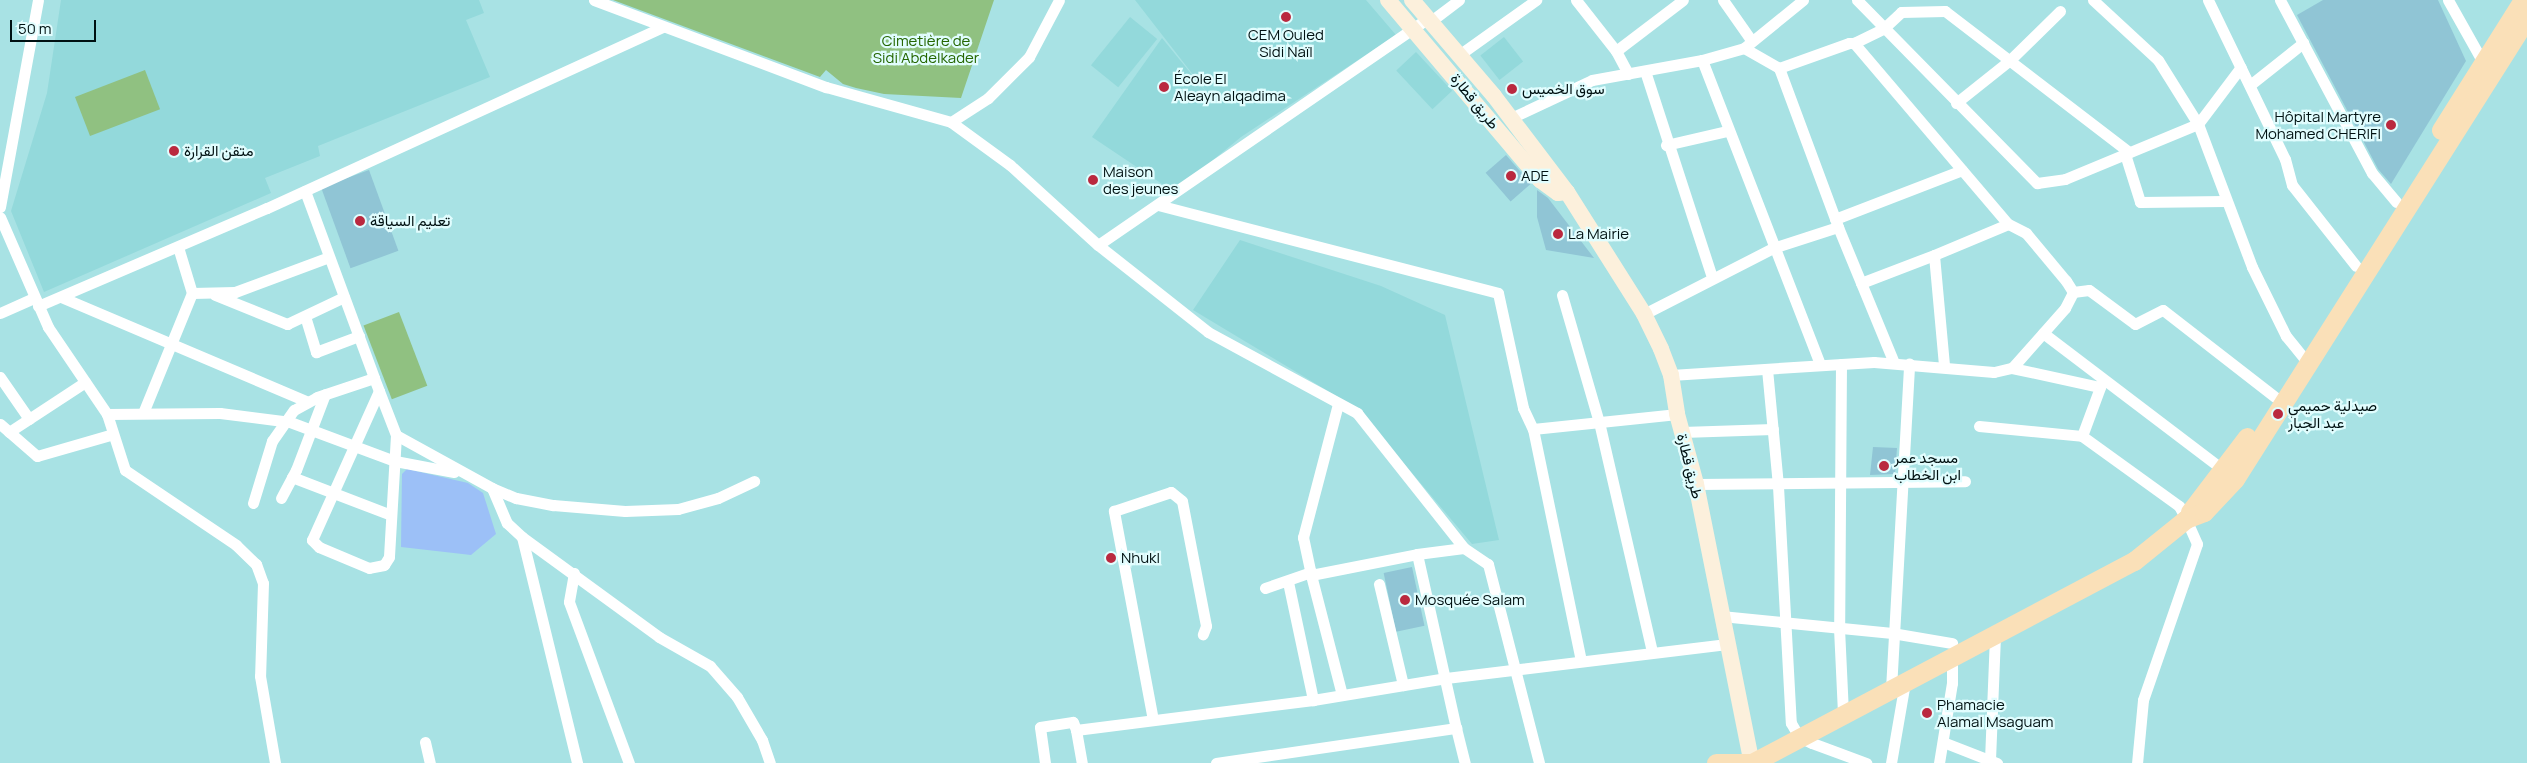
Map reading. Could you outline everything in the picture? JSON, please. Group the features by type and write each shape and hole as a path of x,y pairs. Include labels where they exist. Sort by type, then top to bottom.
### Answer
{"main road":[{"name":"طريق قطارة","path":"1388,0 1540,180 1558,193 1567,192"},
{"name":"طريق قطارة","path":"1412,0 1430,19 1511,118 1567,192 1644,314 1671,375 1677,414 1696,484 1752,763"},
{"path":"1716,763 1752,763 1898,685 1952,651 1995,636 2134,561 2186,519 2230,475 2487,69 2523,0"},
{"path":"2230,475 2275,397 2304,359 2356,266 2396,202 2487,69 2527,18"}],"street":[{"path":"0,207 38,0"},
{"path":"594,0 826,87 951,122 1010,165 1098,245 1208,332 1357,413 1464,548 1488,564 1517,670 1539,763"},
{"path":"951,122 988,98 1029,57 1058,0"},
{"path":"1098,245 1412,28 1459,0"},
{"path":"1459,55 1536,0"},
{"path":"1576,0 1616,50 1628,74"},
{"path":"1616,50 1683,0"},
{"path":"1723,0 1747,44 1779,68 1836,223 1894,363"},
{"path":"1511,118 1577,85 1702,60 1747,44 1803,0"},
{"path":"1857,0 1956,103 2037,183 2064,179 2198,124 2241,67"},
{"path":"2093,0 2158,60 2198,124 2225,201 2252,267 2286,336 2304,359"},
{"path":"2208,0 2285,159 2292,185 2356,266"},
{"path":"2294,0 2282,3 2372,172 2396,202"},
{"path":"2448,0 2487,69"},
{"path":"1779,68 1854,43 1883,28 1901,12 1945,11 2127,153 2140,202 2225,201"},
{"path":"1956,103 2010,60 2060,11"},
{"path":"0,313 36,302 61,297 178,247 663,27"},
{"path":"1854,43 2008,224 2026,233 2073,292"},
{"path":"2250,85 2303,44"},
{"path":"1702,60 1727,131 1820,365"},
{"path":"1645,71 1666,144 1712,278"},
{"path":"1666,144 1727,131"},
{"path":"1644,314 1774,248 1962,170"},
{"path":"305,191 396,435 389,557 384,565 369,568 314,543 313,533 352,445 379,391"},
{"path":"1158,205 1498,294 1523,408 1533,429 1581,661"},
{"path":"0,216 36,302 60,347 107,414 125,470 236,545 256,564 263,582 260,676 274,763"},
{"path":"1861,283 2008,224"},
{"path":"143,413 173,344 192,293 178,247"},
{"path":"1934,255 1944,365"},
{"path":"192,293 214,294 256,285 329,257"},
{"path":"2073,292 2089,290 2135,324 2162,310 2275,397"},
{"path":"2012,368 2066,308 2073,292"},
{"path":"214,294 287,324 344,297"},
{"path":"1562,295 1599,422 1652,652"},
{"path":"61,297 308,402"},
{"path":"304,316 316,352 359,336"},
{"path":"2043,333 2102,382 2230,475"},
{"path":"1891,763 1898,685 1892,633 1904,484 1909,363"},
{"path":"1671,375 1820,365 1909,363 1944,365 1994,372 2012,368 2102,382"},
{"path":"1841,364 1843,484 1839,628 1844,714"},
{"path":"1767,369 1778,486 1791,722 1800,737 1866,763"},
{"path":"0,377 29,419"},
{"path":"254,503 272,441 284,421 308,402 325,394 374,378"},
{"path":"85,382 29,419 5,428 37,456 113,434"},
{"path":"2082,436 2102,382"},
{"path":"281,498 312,430 325,394"},
{"path":"1338,404 1303,538 1342,695"},
{"path":"107,414 220,414 284,421 394,461 461,473"},
{"path":"1533,429 1677,414"},
{"path":"1979,426 2082,436 2179,506 2186,519 2197,544 2143,700 2137,763"},
{"path":"1682,432 1773,429"},
{"path":"396,435 461,473 492,488 553,505 670,510 718,498 754,481"},
{"path":"292,477 391,515"},
{"path":"1696,484 1778,486 1965,481"},
{"path":"492,488 507,523 522,537 574,573 659,637 710,666 738,697 762,740 770,763"},
{"path":"1153,720 1114,511 1172,492 1182,501 1206,626 1203,634"},
{"path":"522,537 577,763"},
{"path":"1265,588 1311,573 1417,554 1464,548"},
{"path":"1417,554 1465,763"},
{"path":"574,573 569,602 629,763"},
{"path":"1288,582 1313,700"},
{"path":"1380,584 1403,685"},
{"path":"1721,616 1892,633 1952,651 1952,683 1939,763"},
{"path":"1942,742 1994,762 1995,636"},
{"path":"1076,730 1313,700 1446,678 1727,644"},
{"path":"1045,763 1040,727 1073,722 1082,763"},
{"path":"1216,763 1456,728"},
{"path":"425,742 430,763"}],"shaded area":[{"name":"متقن القرارة","path":"61,0 479,0 484,13 466,20 490,77 318,146 320,156 265,178 271,193 44,292 11,211 47,93"},
{"path":"1135,0 1366,0 1396,35 1241,137 1174,192 1092,137 1162,38 1215,103"},
{"path":"1130,17 1157,39 1118,87 1091,65"},
{"path":"1504,37 1523,61 1499,80 1480,55"},
{"path":"1416,52 1452,91 1432,109 1396,70"},
{"path":"1240,240 1381,286 1445,315 1499,540 1472,544 1358,409 1193,310"},
{"path":"407,469 468,483 483,493 496,534 471,555 401,547 402,474"}],"green space":[{"name":"Cimetière de Sidi Abdelkader","path":"613,0 994,0 961,98 884,94 856,88 843,84 826,70 820,77"},
{"path":"145,70 160,109 90,136 75,97"},
{"path":"399,312 427,386 392,399 364,326"}],"building":[{"name":"Hôpital Martyre Mohamed CHERIFI","path":"2323,0 2438,0 2466,61 2391,184 2378,169 2297,15"},
{"name":"ADE","path":"1506,155 1531,184 1511,201 1486,173"},
{"name":"تعليم السياقة","path":"369,170 398,251 350,268 321,187"},
{"name":"La Mairie","path":"1537,190 1548,198 1594,258 1546,250 1537,217"},
{"name":"مسجد عمر ابن الخطاب","path":"1873,447 1897,448 1895,474 1870,475"},
{"name":"Mosquée Salam","path":"1412,567 1424,626 1396,632 1384,573"}],"place":[{"name":"CEM Ouled Sidi Naïl","path":"1286,17"},
{"name":"École El Aleayn alqadima","path":"1164,87"},
{"name":"سوق الخميس","path":"1512,89"},
{"name":"Hôpital Martyre Mohamed CHERIFI","path":"2391,125"},
{"name":"متقن القرارة","path":"174,151"},
{"name":"ADE","path":"1511,176"},
{"name":"Maison des jeunes","path":"1093,180"},
{"name":"تعليم السياقة","path":"360,221"},
{"name":"La Mairie","path":"1558,234"},
{"name":"صيدلية حميمي عبد الجبار","path":"2278,414"},
{"name":"مسجد عمر ابن الخطاب","path":"1884,466"},
{"name":"Nhukl","path":"1111,558"},
{"name":"Mosquée Salam","path":"1405,600"},
{"name":"Phamacie Alamal Msaguam","path":"1927,713"}]}
